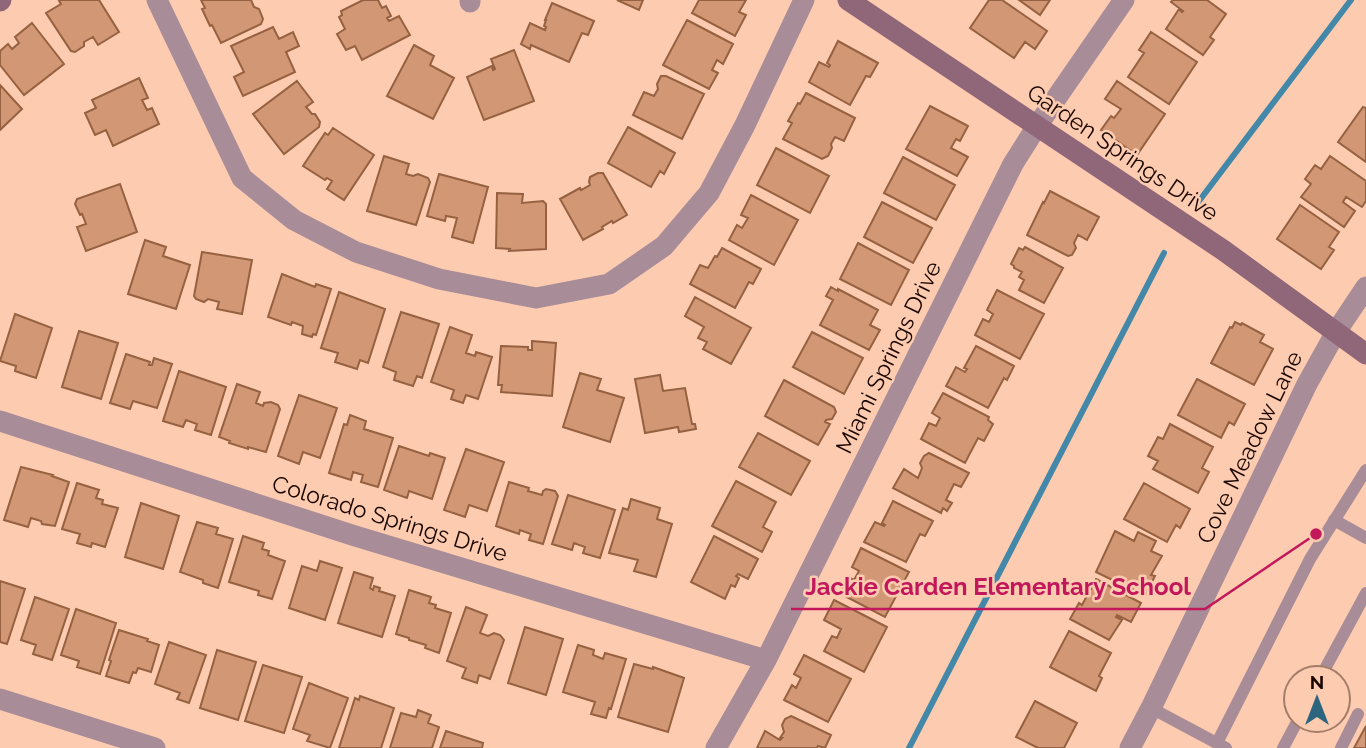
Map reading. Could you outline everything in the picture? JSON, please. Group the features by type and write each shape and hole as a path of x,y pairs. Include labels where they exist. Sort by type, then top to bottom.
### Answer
{"street":[{"path":"157,0 243,178 294,220 356,252 439,279 536,298 608,284 664,246 709,193 745,125 804,0"},
{"name":"Garden Springs Drive","path":"848,0 1223,250 1366,354"},
{"name":"Miami Springs Drive","path":"716,748 766,660 1013,164 1124,0"},
{"name":"Cove Meadow Lane","path":"1130,748 1307,384 1336,332 1366,287"},
{"name":"Colorado Springs Drive","path":"0,421 352,535 766,660"},
{"path":"0,699 155,748"}],"lane":[{"path":"1150,708 1222,746 1310,559 1366,470"},
{"path":"1334,520 1366,538"},
{"path":"1328,664 1366,593"},
{"path":"1341,748 1358,714"}],"building":[{"path":"61,0 99,0 119,32 98,45 93,37 75,52 71,51 46,13 61,4"},
{"path":"201,0 251,0 263,19 261,24 221,43 202,9 205,8"},
{"path":"363,0 378,0 382,8 386,6 391,16 387,18 389,21 399,16 410,35 362,60 355,46 346,50 337,34 345,29 339,17 342,15 341,11"},
{"path":"617,0 643,0 639,10"},
{"path":"699,0 746,0 739,12 746,15 735,36 692,13"},
{"path":"989,0 1002,0 1047,31 1035,49 1025,42 1014,58 970,28"},
{"path":"1019,0 1050,0 1040,15"},
{"path":"1207,0 1226,14 1210,37 1214,40 1203,55 1166,29 1179,9 1183,11 1171,2"},
{"path":"552,3 594,21 588,35 582,33 569,62 531,45 530,49 521,44 530,23 545,30 545,20"},
{"path":"687,20 733,44 723,64 717,60 712,70 718,73 709,89 663,65"},
{"path":"32,23 64,64 24,95 0,65 0,51 8,44 12,49 19,43 15,37"},
{"path":"273,27 279,39 293,32 299,46 286,52 295,72 243,96 234,77 244,72 231,46"},
{"path":"1151,32 1197,62 1169,104 1128,77 1144,53 1139,50"},
{"path":"838,41 878,63 870,77 866,76 850,105 809,82 819,62 829,67 827,63"},
{"path":"414,45 434,56 430,65 454,78 433,119 387,96"},
{"path":"514,50 534,101 484,120 467,77 492,66 493,70 495,69 491,59"},
{"path":"661,76 704,94 682,139 633,115 644,92 654,96"},
{"path":"139,78 148,98 142,100 147,110 152,108 159,124 113,146 106,130 95,135 85,113 96,108 92,100"},
{"path":"297,81 313,102 306,107 320,122 319,127 284,154 253,114"},
{"path":"1117,81 1165,114 1137,155 1101,130 1111,116 1114,118 1121,109 1105,99"},
{"path":"0,85 22,109 0,130"},
{"path":"806,93 855,118 844,141 835,137 828,156 822,159 783,139 792,123 788,121"},
{"path":"930,106 968,126 960,141 956,139 951,148 968,157 957,176 906,149"},
{"path":"1363,107 1366,108 1366,162 1338,142"},
{"path":"628,127 675,153 664,174 660,171 651,187 608,163"},
{"path":"333,128 374,155 344,200 327,189 332,181 327,178 325,180 303,166 325,133 328,135"},
{"path":"776,148 829,176 810,213 757,185"},
{"path":"384,156 409,164 406,174 418,174 428,178 430,182 416,225 367,211"},
{"path":"1330,156 1366,181 1366,201 1362,207 1346,197 1343,202 1355,211 1344,227 1301,197 1311,184 1305,179 1315,165 1321,169"},
{"path":"903,157 955,185 936,220 884,193"},
{"path":"603,173 627,215 613,223 612,221 583,240 560,199 590,185 590,177"},
{"path":"439,174 488,187 473,243 452,237 457,218 446,216 445,221 427,216"},
{"path":"120,184 137,232 86,251 77,227 86,224 75,204 77,199"},
{"path":"1050,191 1099,217 1087,240 1078,235 1072,255 1068,256 1027,235"},
{"path":"497,193 523,194 522,203 543,201 546,204 546,249 509,251 510,249 496,248"},
{"path":"751,195 798,220 774,265 729,240 737,225 742,228 748,218 741,215"},
{"path":"882,202 932,228 913,263 864,237"},
{"path":"1300,205 1339,232 1329,247 1334,250 1321,269 1277,239"},
{"path":"145,240 166,247 163,256 190,265 176,309 128,294"},
{"path":"858,243 909,270 891,305 840,279"},
{"path":"1025,247 1063,268 1044,303 1019,290 1024,280 1019,277 1022,272 1011,264 1019,248 1023,250"},
{"path":"722,248 761,269 753,284 749,282 735,308 690,284 700,265 708,268"},
{"path":"202,252 252,260 242,314 217,309 219,302 208,299 204,302 194,296"},
{"path":"282,274 315,287 316,284 331,289 316,335 313,334 312,337 302,334 303,326 268,317"},
{"path":"831,287 878,310 870,325 880,330 869,350 820,325 833,300 826,296"},
{"path":"997,290 1044,314 1020,359 975,335 983,319 989,322 993,314 987,310"},
{"path":"339,292 385,309 368,363 360,360 357,369 335,362 338,353 321,348"},
{"path":"695,297 751,328 731,364 703,349 707,342 698,338 704,327 685,316"},
{"path":"401,312 439,324 422,378 417,376 413,386 394,380 396,372 383,367"},
{"path":"15,314 52,328 36,378 15,371 16,366 0,361"},
{"path":"1235,322 1264,335 1260,342 1273,349 1254,385 1211,363"},
{"path":"450,327 472,335 466,353 475,356 476,352 492,357 478,399 466,395 463,403 451,399 454,390 431,382"},
{"path":"79,331 118,343 101,399 62,387"},
{"path":"812,332 863,358 844,394 793,367"},
{"path":"532,341 556,343 552,396 501,392 502,385 498,385 501,346 528,347 528,350 532,350"},
{"path":"976,346 1014,366 1007,380 1004,378 988,408 946,386 956,367 965,372 967,369 964,368"},
{"path":"126,354 150,362 149,365 152,365 154,358 172,364 157,408 133,401 130,409 110,403"},
{"path":"179,371 226,387 211,435 195,430 197,424 186,420 183,427 163,421"},
{"path":"580,373 601,379 597,390 624,398 610,442 563,427"},
{"path":"660,375 663,391 685,388 692,424 695,424 696,429 679,432 678,427 645,433 635,379"},
{"path":"1197,379 1245,404 1234,425 1229,422 1221,438 1178,415"},
{"path":"784,380 834,407 836,412 832,419 826,420 825,422 830,424 818,445 765,416"},
{"path":"237,384 260,392 256,403 263,406 264,403 271,402 280,409 266,452 229,443 230,441 219,437"},
{"path":"943,393 989,417 988,420 993,424 984,441 978,438 965,463 921,439 929,423 936,426 940,418 932,413"},
{"path":"299,395 337,408 320,458 303,452 299,464 278,456"},
{"path":"350,415 366,421 364,429 393,438 378,487 361,482 363,475 353,472 351,480 329,473 344,424 347,425"},
{"path":"1170,424 1213,447 1202,468 1209,472 1198,493 1153,469 1158,461 1148,456 1158,437 1163,439"},
{"path":"758,433 810,461 791,495 739,467"},
{"path":"399,446 429,456 430,453 445,458 432,499 409,491 407,498 384,490"},
{"path":"466,449 504,462 487,511 469,505 465,517 444,510"},
{"path":"929,453 969,473 961,487 954,484 946,500 952,503 947,511 943,508 941,513 893,488 904,469 918,478 922,468 920,463"},
{"path":"21,467 69,482 55,526 42,524 41,521 31,518 28,527 4,520"},
{"path":"736,481 776,502 763,527 772,532 762,552 712,526"},
{"path":"509,482 542,495 546,489 555,491 558,496 543,544 529,540 531,534 520,530 519,534 496,526"},
{"path":"77,483 99,490 96,498 103,500 102,504 118,508 105,547 92,543 91,547 77,543 80,534 62,529"},
{"path":"1144,483 1190,509 1180,528 1176,525 1167,542 1124,519"},
{"path":"568,495 615,510 600,558 583,553 585,547 574,543 572,550 552,544"},
{"path":"631,499 660,508 657,519 672,524 656,577 634,571 638,560 609,553 623,508 628,510"},
{"path":"893,501 933,521 925,536 920,534 906,562 864,542 875,522 885,525 882,523"},
{"path":"141,503 179,516 163,569 125,557"},
{"path":"197,522 218,528 216,534 233,539 218,588 180,572"},
{"path":"1115,531 1134,541 1138,532 1156,541 1151,551 1162,556 1151,575 1155,576 1145,596 1096,572"},
{"path":"243,536 264,543 262,549 269,551 268,555 285,561 272,599 258,595 259,591 229,582"},
{"path":"714,536 758,559 748,579 738,574 736,576 739,578 735,587 731,585 725,599 691,582"},
{"path":"861,548 909,572 885,617 839,593 848,577 854,580 859,571 852,567"},
{"path":"320,561 342,568 325,620 289,608 302,566 317,571"},
{"path":"354,572 373,578 370,588 373,590 374,586 380,588 379,591 395,596 382,637 338,623"},
{"path":"1096,579 1141,603 1131,622 1117,615 1116,617 1122,620 1109,640 1070,619 1079,603 1082,605"},
{"path":"0,581 25,589 7,644 0,642"},
{"path":"409,590 431,597 429,603 436,605 435,608 451,613 439,653 396,634"},
{"path":"35,597 69,609 52,660 33,654 36,645 21,640"},
{"path":"834,600 887,627 864,672 824,651 832,636 837,638 841,629 824,620"},
{"path":"466,607 487,615 480,633 488,636 494,633 504,640 490,679 479,675 477,683 462,678 466,668 447,661"},
{"path":"76,609 116,623 100,674 77,667 79,661 61,655"},
{"path":"525,627 563,639 546,695 508,683"},
{"path":"119,630 159,645 151,672 138,668 136,673 133,672 129,683 106,676"},
{"path":"1069,631 1111,653 1099,676 1102,678 1096,691 1050,667"},
{"path":"169,642 206,655 189,703 177,699 180,693 155,684"},
{"path":"578,645 594,650 593,655 603,659 605,653 626,659 606,718 591,714 595,702 563,692"},
{"path":"217,650 256,662 238,720 200,708"},
{"path":"804,655 851,679 828,722 784,700 792,685 796,688 801,678 794,674"},
{"path":"634,664 653,667 684,678 668,732 618,717"},
{"path":"263,665 302,677 284,733 245,721"},
{"path":"309,683 348,698 330,748 307,741 310,735 293,729"},
{"path":"360,696 394,708 381,748 339,748 355,698 359,700"},
{"path":"1035,701 1077,723 1064,748 1038,748 1016,737"},
{"path":"418,710 431,715 428,723 439,727 432,748 390,748 401,713 416,717"},
{"path":"791,716 831,735 825,748 757,748 765,731 780,740 784,732 782,725 785,719"},
{"path":"1366,726 1366,748 1354,748"},
{"path":"446,731 483,743 482,748 440,748"}],"waterway":[{"path":"1196,205 1351,0"},
{"path":"909,748 1164,253"}],"place":[{"name":"Jackie Carden Elementary School","path":"1316,534"}]}
